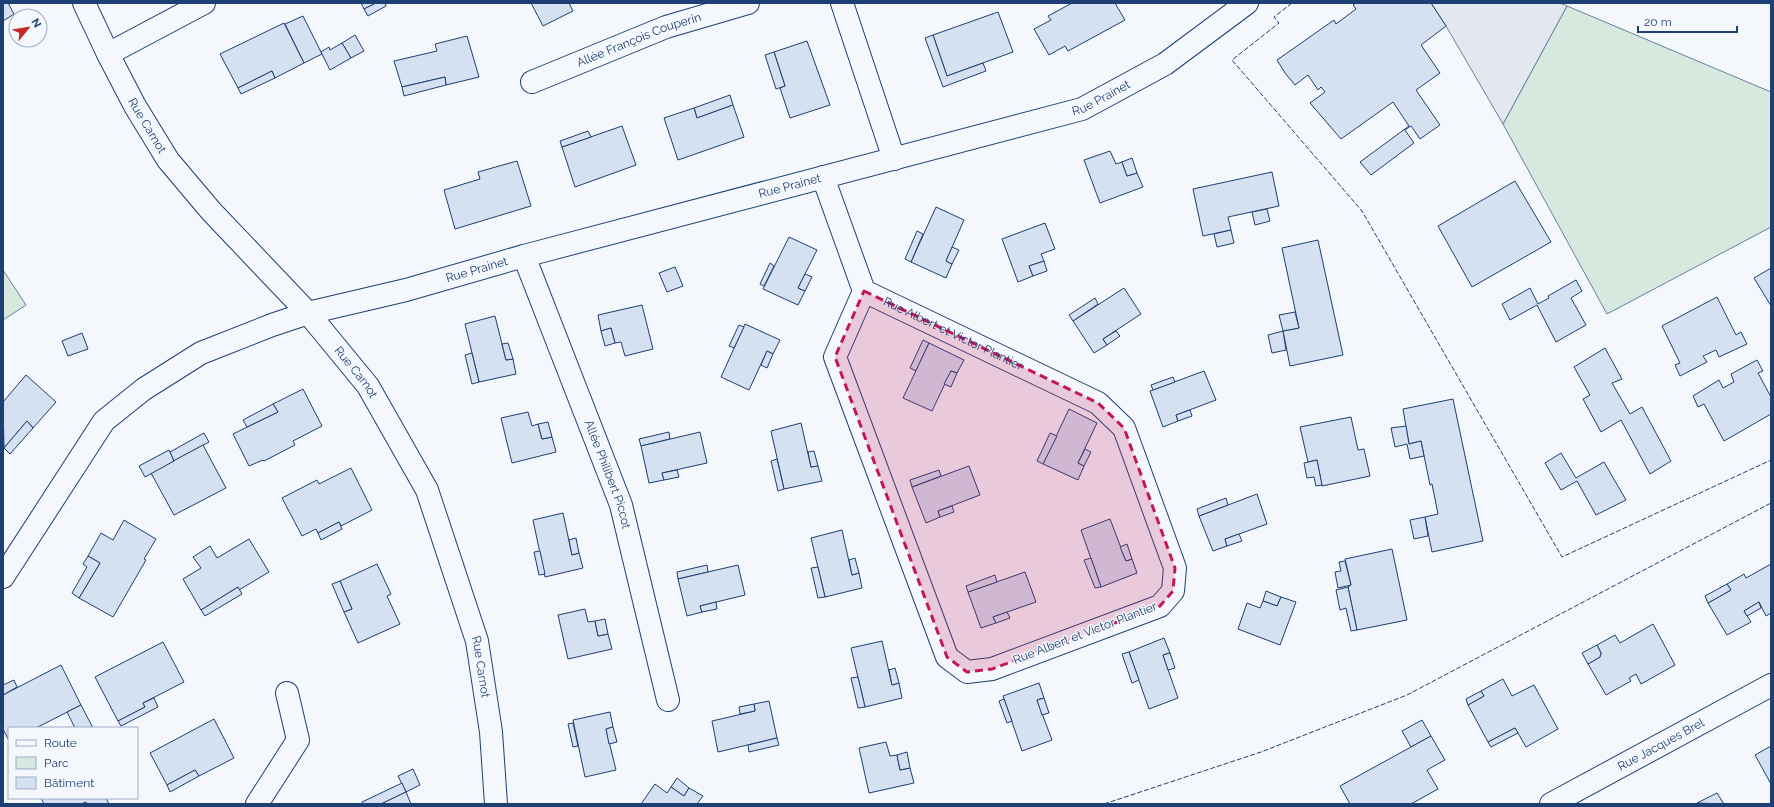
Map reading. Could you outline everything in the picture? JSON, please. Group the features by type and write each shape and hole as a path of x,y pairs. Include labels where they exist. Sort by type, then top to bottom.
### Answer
{"street":[{"name":"Rue Carnot","path":"84,3 108,54 136,106 168,160 216,216 308,312 368,386 427,490 478,641 491,732 496,804"},
{"path":"108,54 204,3"},
{"name":"Allée François Couperin","path":"532,82 666,27 748,3"},
{"path":"842,3 894,159"},
{"name":"Rue Prainet","path":"3,577 104,421 144,389 201,353 308,312 406,290 524,256 1082,109 1165,64 1247,3"},
{"path":"824,177 864,291"},
{"name":"Allée Philibert Piccot","path":"524,256 620,505 668,700"},
{"name":"Rue Albert et Victor Plantier","path":"864,291 1098,402 1124,428 1175,568 1173,590 1160,606 992,669 967,672 947,657 835,357 864,291"},
{"name":"Rue Jacques Brel","path":"1551,804 1771,685"},
{"path":"257,804 298,740 287,693"}],"highlighted area":[{"path":"864,291 1098,403 1124,428 1175,568 1173,591 1160,606 992,669 967,672 947,657 835,357"}],"green space":[{"path":"1567,6 1771,92 1771,227 1607,314 1503,124"},
{"path":"3,270 26,305 3,320"}],"shaded area":[{"path":"1431,3 1560,3 1567,6 1503,124 1446,26"}],"building":[{"path":"3,3 8,3 11,8 8,8 8,18 3,21"},
{"path":"361,3 376,3 364,9"},
{"path":"376,3 385,3 386,6 368,16 364,9"},
{"path":"531,3 569,3 573,11 543,26"},
{"path":"1072,3 1115,3 1125,20 1068,51 1065,46 1049,55 1034,29 1051,20 1048,16"},
{"path":"1356,3 1431,3 1446,26 1421,45 1440,73 1416,90 1440,125 1420,139 1411,126 1405,130 1414,143 1371,175 1360,162 1409,126 1393,102 1341,139 1310,103 1325,92 1321,87 1318,90 1308,75 1295,85 1277,60 1334,20 1336,24 1356,9 1353,5"},
{"path":"998,12 1013,52 947,76 933,35"},
{"path":"303,16 322,54 304,63 285,24"},
{"path":"284,23 304,63 275,78 272,71 238,88 220,54"},
{"path":"355,35 364,51 351,58 342,43"},
{"path":"933,35 947,76 983,63 986,71 943,87 925,38"},
{"path":"467,36 479,77 446,85 445,77 402,87 394,61 437,51 435,44"},
{"path":"807,41 830,105 790,118 780,88 785,86 774,52"},
{"path":"342,43 351,58 330,70 321,52 329,47 330,50"},
{"path":"774,52 785,86 776,89 765,55"},
{"path":"272,71 275,78 241,94 238,88"},
{"path":"445,77 446,85 404,96 402,87"},
{"path":"730,95 733,105 697,118 694,108"},
{"path":"733,105 744,137 678,160 664,118 694,108 697,118"},
{"path":"622,126 636,165 575,187 562,147"},
{"path":"588,131 591,137 562,147 560,141"},
{"path":"1110,151 1116,164 1122,162 1127,176 1137,173 1143,187 1100,203 1084,160"},
{"path":"1132,158 1137,173 1127,176 1122,162"},
{"path":"517,161 531,206 455,229 444,190 480,179 478,172"},
{"path":"1272,172 1279,206 1228,217 1231,230 1203,236 1193,189"},
{"path":"1515,181 1551,242 1472,287 1438,226"},
{"path":"936,207 964,220 946,261 952,264 946,278 911,262"},
{"path":"1267,209 1270,221 1255,225 1252,212"},
{"path":"1045,223 1055,249 1041,254 1044,261 1029,266 1033,276 1018,282 1002,239"},
{"path":"1231,230 1234,243 1217,247 1214,234"},
{"path":"917,231 923,234 911,262 905,259"},
{"path":"789,237 817,250 798,288 805,291 798,305 763,289"},
{"path":"1318,240 1343,355 1290,366 1283,331 1299,328 1282,248"},
{"path":"952,247 959,250 952,264 946,261"},
{"path":"1044,261 1047,271 1033,276 1029,266"},
{"path":"770,263 774,266 764,286 760,284"},
{"path":"675,267 683,286 667,292 659,273"},
{"path":"1771,268 1771,306 1754,278"},
{"path":"805,274 812,277 805,291 798,288"},
{"path":"1576,280 1582,291 1571,298 1586,325 1556,342 1537,305 1510,320 1502,304 1530,288 1538,304 1549,298 1548,296"},
{"path":"1124,288 1141,314 1103,339 1107,345 1094,353 1073,321"},
{"path":"1717,297 1736,335 1741,332 1747,344 1719,357 1716,350 1703,356 1707,362 1680,376 1675,365 1680,363 1662,326"},
{"path":"1095,298 1098,304 1073,321 1069,315"},
{"path":"642,305 653,349 625,356 621,342 615,343 611,328 601,331 598,315"},
{"path":"1295,312 1299,328 1283,331 1279,315"},
{"path":"495,316 506,360 513,359 516,374 479,382 465,324"},
{"path":"745,324 780,340 773,354 767,351 749,390 721,377"},
{"path":"739,325 744,327 734,348 729,346"},
{"path":"611,328 615,343 605,346 601,331"},
{"path":"1116,331 1120,336 1107,345 1103,339"},
{"path":"1283,331 1286,350 1272,353 1268,335"},
{"path":"82,333 88,349 68,356 62,341"},
{"path":"923,340 929,343 916,371 910,368"},
{"path":"508,343 513,359 506,360 502,344"},
{"path":"929,343 964,360 957,373 951,371 932,411 903,398"},
{"path":"1605,348 1622,379 1612,383 1630,414 1642,407 1671,461 1650,474 1621,420 1601,432 1583,399 1590,395 1574,367"},
{"path":"767,351 773,354 767,368 761,365"},
{"path":"472,353 479,382 472,384 465,355"},
{"path":"1757,360 1763,371 1758,373 1771,397 1771,414 1724,441 1704,404 1698,407 1693,396 1719,380 1723,388 1734,382 1731,374"},
{"path":"951,371 957,373 951,387 944,384"},
{"path":"1204,371 1216,400 1176,415 1178,421 1163,427 1150,391"},
{"path":"26,375 56,402 33,428 27,421 4,448 3,402"},
{"path":"1173,377 1175,382 1153,390 1151,385"},
{"path":"303,389 322,426 293,441 295,445 264,461 263,460 249,466 233,434 278,412 273,404"},
{"path":"1453,399 1483,541 1432,552 1425,517 1438,514 1432,484 1430,485 1421,441 1409,444 1403,409"},
{"path":"273,404 278,412 247,427 243,420"},
{"path":"1069,409 1097,423 1078,463 1084,466 1078,480 1043,464"},
{"path":"1190,410 1192,416 1178,421 1176,415"},
{"path":"528,412 532,426 538,424 542,439 552,437 556,452 512,463 501,418"},
{"path":"1351,417 1358,450 1364,449 1370,476 1322,486 1317,460 1308,462 1300,427"},
{"path":"27,421 33,428 10,454 4,448"},
{"path":"548,422 552,437 542,439 538,424"},
{"path":"801,423 811,467 818,466 822,481 784,489 771,431"},
{"path":"1406,426 1409,444 1421,441 1424,456 1410,459 1407,444 1395,447 1391,428"},
{"path":"669,432 670,439 641,446 639,439"},
{"path":"700,432 707,463 662,473 664,480 649,483 641,446"},
{"path":"204,433 209,442 174,461 170,452"},
{"path":"1050,433 1057,436 1043,464 1037,461"},
{"path":"203,445 226,488 174,515 151,473"},
{"path":"1085,449 1091,452 1084,466 1078,463"},
{"path":"169,450 174,461 145,477 139,466"},
{"path":"814,451 818,466 811,467 808,452"},
{"path":"1561,453 1576,478 1604,462 1626,500 1596,515 1577,481 1561,490 1545,463"},
{"path":"777,459 784,489 778,491 771,461"},
{"path":"1317,460 1322,485 1316,486 1314,477 1307,478 1304,463"},
{"path":"969,466 980,495 938,511 940,517 926,523 912,487"},
{"path":"351,468 372,510 341,526 339,522 318,533 316,529 302,536 282,498 317,480 319,484"},
{"path":"677,470 679,477 664,480 662,473"},
{"path":"939,470 941,476 912,487 910,480"},
{"path":"1257,494 1267,524 1225,539 1227,546 1213,551 1199,516"},
{"path":"1226,498 1228,505 1199,516 1197,509"},
{"path":"952,506 954,512 940,517 938,511"},
{"path":"563,513 572,555 579,553 583,568 545,577 533,520"},
{"path":"1425,517 1428,536 1414,539 1410,520"},
{"path":"1110,519 1126,561 1132,559 1137,573 1101,587 1081,530"},
{"path":"124,520 156,539 144,559 146,560 113,617 79,598 100,563 88,556 101,533 113,540"},
{"path":"339,522 342,529 321,540 318,533"},
{"path":"842,530 852,575 859,573 862,588 825,597 811,538"},
{"path":"1239,534 1242,541 1227,546 1225,539"},
{"path":"576,538 579,553 572,555 569,540"},
{"path":"249,539 269,572 239,590 238,587 201,610 183,579 201,568 193,557 210,546 217,558"},
{"path":"1127,544 1132,559 1126,561 1120,547"},
{"path":"1392,549 1407,620 1357,630 1348,587 1351,585 1345,559"},
{"path":"540,551 545,574 539,575 534,552"},
{"path":"88,556 100,563 79,598 72,593 87,567 83,564"},
{"path":"855,558 859,573 852,575 849,560"},
{"path":"1091,558 1101,587 1095,588 1084,560"},
{"path":"1345,561 1351,585 1338,588 1335,572 1341,571 1339,562"},
{"path":"377,564 391,594 387,596 400,624 358,643 344,612 352,609 340,581"},
{"path":"1771,564 1771,613 1766,616 1759,602 1744,611 1751,622 1727,635 1708,603 1731,590 1727,584 1744,574 1746,578"},
{"path":"707,565 708,572 678,579 677,572"},
{"path":"738,565 745,595 700,606 702,612 687,616 678,579"},
{"path":"818,567 825,597 818,598 811,568"},
{"path":"1025,572 1036,602 993,617 996,623 981,628 968,592"},
{"path":"995,575 997,582 968,592 966,586"},
{"path":"340,581 352,609 344,612 332,584"},
{"path":"1727,584 1731,590 1708,603 1705,596"},
{"path":"238,587 242,594 205,616 201,610"},
{"path":"1348,587 1357,630 1351,631 1346,608 1340,610 1336,590"},
{"path":"1266,591 1281,597 1277,606 1263,601"},
{"path":"1281,597 1296,602 1280,645 1238,629 1247,603 1260,608 1263,601 1277,606"},
{"path":"716,602 717,609 702,612 700,606"},
{"path":"1759,602 1761,608 1747,616 1744,611"},
{"path":"585,609 588,622 595,621 598,636 608,634 612,649 568,659 558,615"},
{"path":"1007,612 1010,618 996,623 993,617"},
{"path":"605,619 608,634 598,636 595,621"},
{"path":"1653,624 1675,665 1641,684 1636,674 1629,678 1631,681 1606,695 1588,664 1600,657 1601,653 1597,645 1615,635 1620,643"},
{"path":"1164,638 1170,653 1163,655 1178,698 1149,709 1129,652"},
{"path":"882,641 892,685 899,683 902,698 865,707 851,648"},
{"path":"163,642 184,682 143,703 145,707 118,721 95,677"},
{"path":"1597,645 1601,653 1600,657 1588,664 1582,653"},
{"path":"1129,652 1139,680 1132,683 1122,654"},
{"path":"1170,653 1175,668 1168,670 1163,655"},
{"path":"61,665 81,705 38,727 8,727 8,739 3,729 3,695"},
{"path":"895,668 899,683 892,685 889,670"},
{"path":"858,677 865,707 858,708 851,678"},
{"path":"1503,679 1512,696 1534,685 1558,729 1526,747 1515,728 1488,742 1468,705 1484,696 1481,691"},
{"path":"14,680 17,687 3,695 3,685"},
{"path":"1039,683 1044,698 1037,700 1052,740 1022,751 1003,696"},
{"path":"1481,691 1484,696 1468,705 1466,699"},
{"path":"154,698 158,707 121,726 118,721 145,707 143,703"},
{"path":"1044,698 1049,713 1042,715 1037,700"},
{"path":"1004,699 1012,721 1007,723 999,701"},
{"path":"769,701 777,738 718,752 712,721 755,711 754,704"},
{"path":"754,704 755,711 740,714 739,707"},
{"path":"81,705 92,727 74,727 67,712"},
{"path":"610,712 613,727 606,729 616,770 585,777 573,720"},
{"path":"214,719 234,758 199,776 195,770 167,785 150,753"},
{"path":"1422,720 1431,736 1411,747 1402,731"},
{"path":"573,723 578,746 573,747 568,724"},
{"path":"613,727 617,742 609,744 606,729"},
{"path":"1515,728 1518,733 1491,747 1488,742"},
{"path":"1431,736 1445,760 1427,770 1438,789 1411,804 1350,804 1340,786"},
{"path":"777,738 779,745 749,752 748,745"},
{"path":"886,742 890,756 897,755 900,770 910,768 914,783 869,793 859,748"},
{"path":"1771,746 1771,784 1755,755"},
{"path":"907,752 910,768 900,770 897,755"},
{"path":"413,769 420,785 406,792 398,776"},
{"path":"195,770 199,776 170,792 167,785"},
{"path":"677,778 689,788 684,796 671,787"},
{"path":"402,783 406,792 381,804 363,804 362,802"},
{"path":"655,784 667,793 671,787 684,796 689,788 703,796 697,804 641,804"},
{"path":"406,792 411,804 381,804"},
{"path":"1717,793 1724,804 1697,803"},
{"path":"42,799 106,799 109,804 87,804 86,802 81,804 44,804"}],"fence":[{"path":"1292,3 1274,17 1279,23 1232,60 1362,211 1562,557 1771,460"},
{"path":"1104,804 1261,752 1407,695 1771,503"}]}
